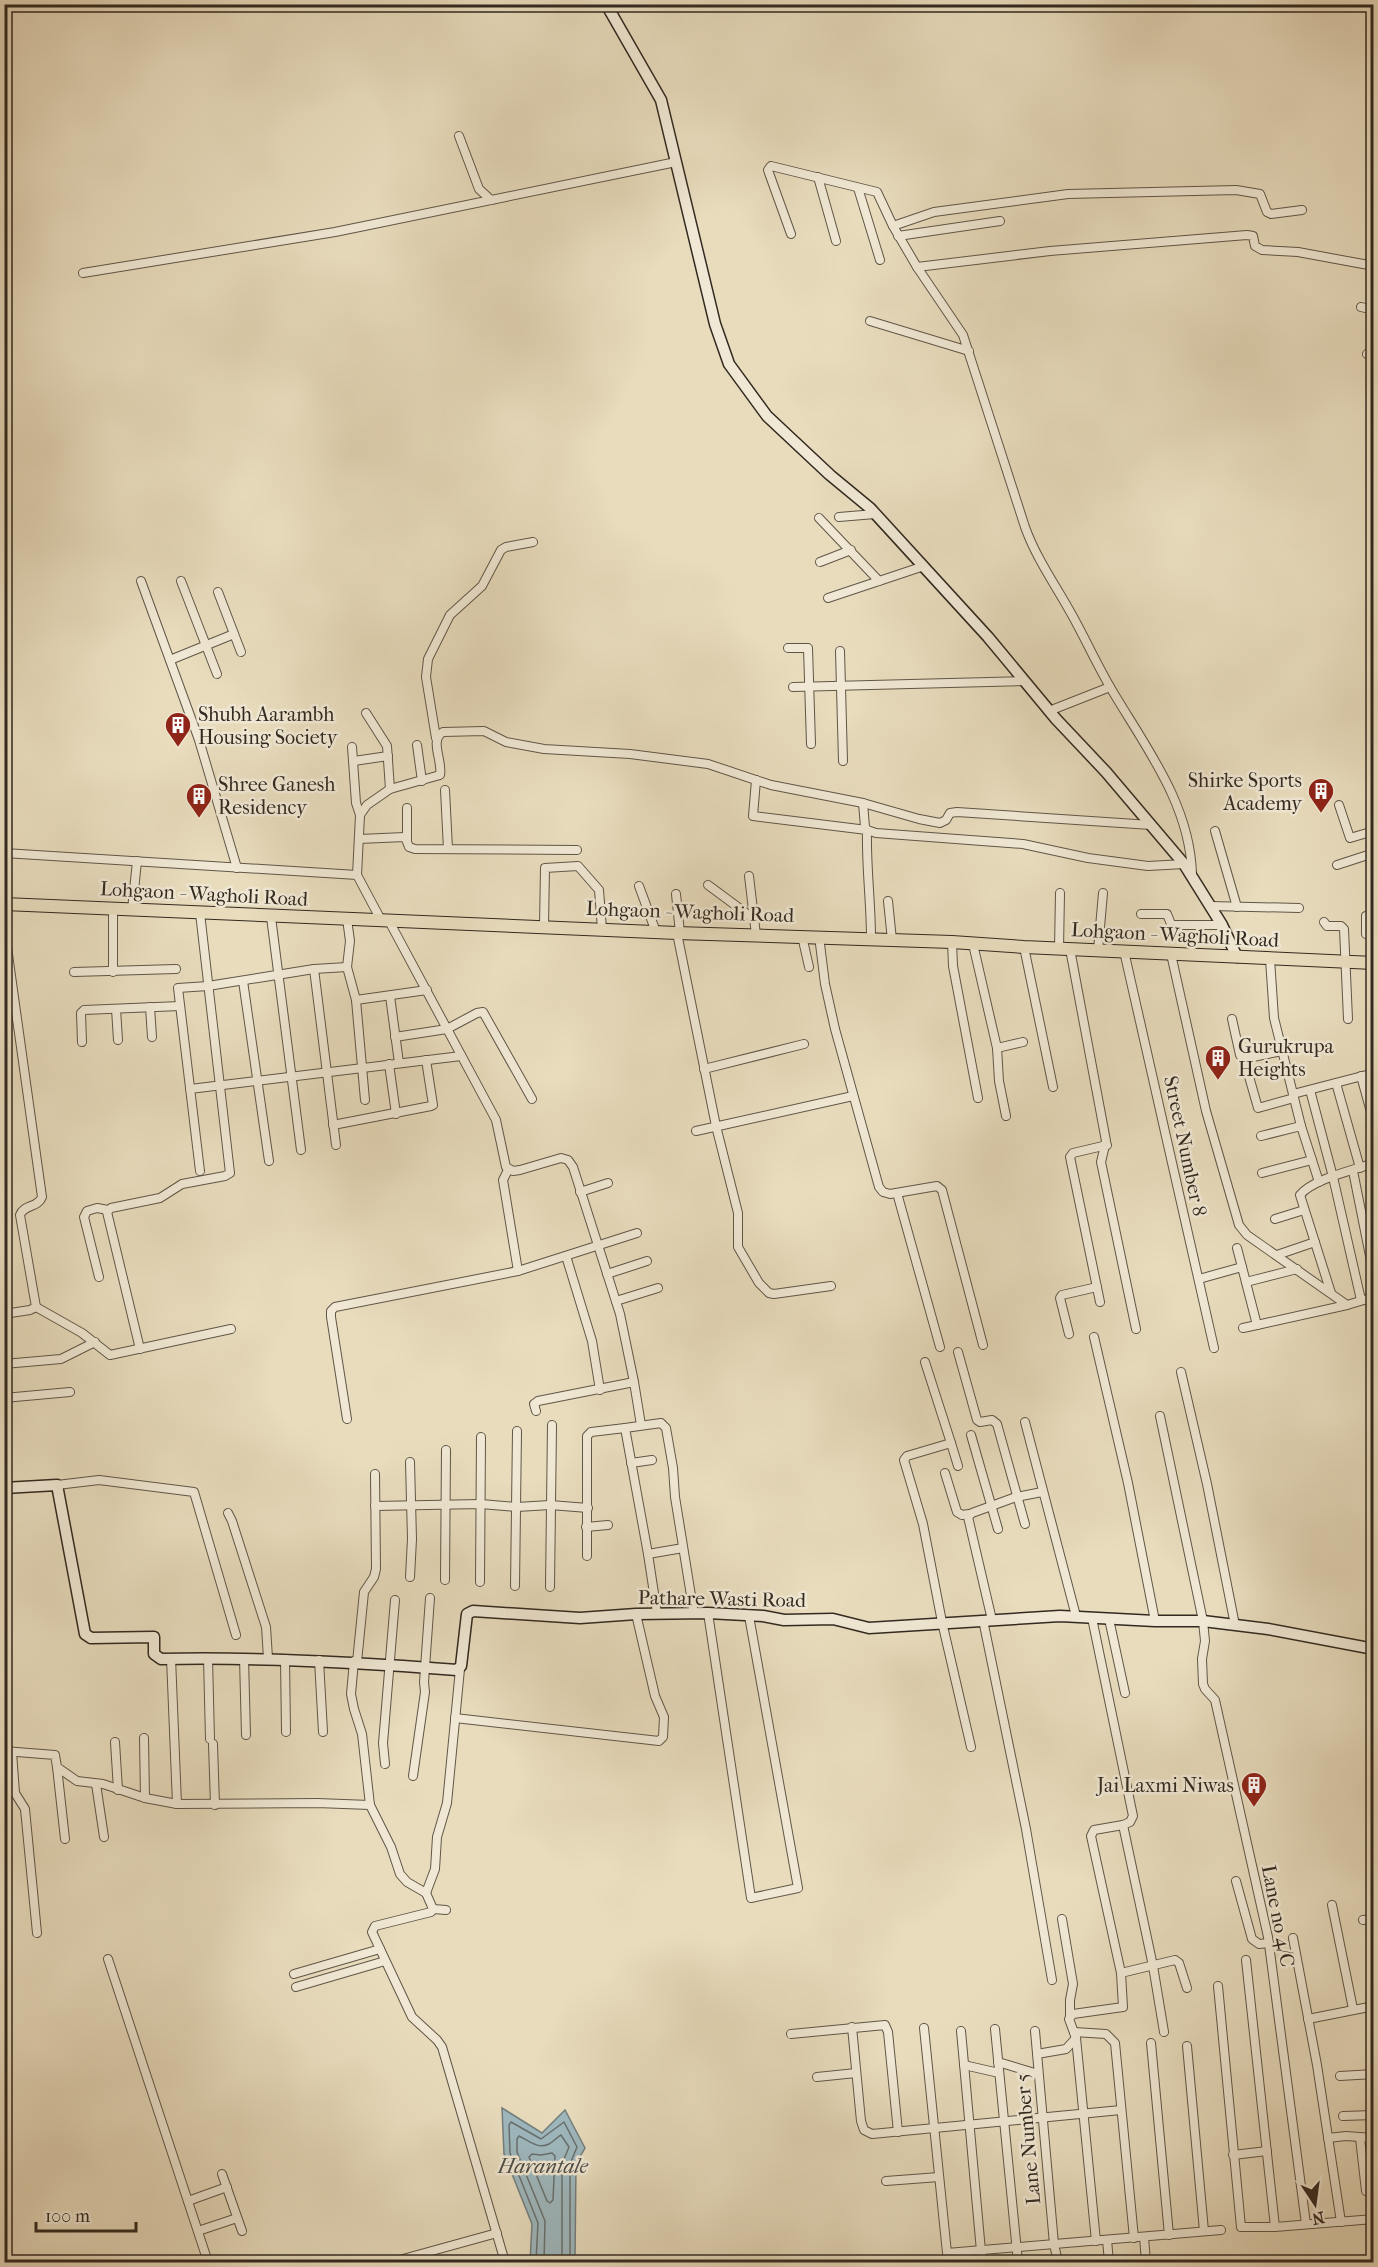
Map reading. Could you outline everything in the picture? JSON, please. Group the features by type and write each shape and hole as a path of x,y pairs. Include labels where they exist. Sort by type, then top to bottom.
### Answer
{"main road":[{"name":"Lohgaon - Wagholi Road","path":"4,904 271,917 871,938 1373,964"}],"street":[{"path":"606,4 661,100 715,324 729,364 767,416 875,514 924,566 1184,864 1222,925 1237,957"},
{"path":"459,136 479,189 491,200"},
{"path":"83,273 335,232 676,162"},
{"path":"791,234 769,168 774,166 877,192 898,236 960,329 1027,533 1110,687 1151,753 1178,808 1191,854 1192,874"},
{"path":"818,177 836,241"},
{"path":"858,188 880,260"},
{"path":"893,226 934,212 1068,194 1236,190 1260,194 1267,212 1271,214 1302,210"},
{"path":"898,236 1000,221"},
{"path":"917,267 1050,251 1247,235 1253,236 1255,246 1262,250 1298,252 1374,266"},
{"path":"1361,307 1374,310"},
{"path":"870,321 969,351"},
{"path":"839,517 875,514"},
{"path":"819,518 879,581"},
{"path":"360,815 370,802 390,789 438,777 441,773 426,677 428,659 450,615 482,586 501,550 506,547 533,543"},
{"path":"820,562 851,550"},
{"path":"828,598 924,566"},
{"path":"141,581 199,740 237,868"},
{"path":"181,581 217,674"},
{"path":"218,592 241,652"},
{"path":"170,660 234,634"},
{"path":"788,648 808,648 812,744"},
{"path":"840,651 843,761"},
{"path":"793,687 1024,681"},
{"path":"1049,711 1110,687"},
{"path":"366,713 385,742 390,789"},
{"path":"436,738 443,732 484,731 506,741 544,749 630,754 703,763 756,780 940,822 946,820 950,813 957,812 1150,825"},
{"path":"417,745 422,781"},
{"path":"352,747 356,802 360,815 357,875 427,990 495,1120 504,1163 508,1170"},
{"path":"354,761 388,756"},
{"path":"756,780 753,816 876,833 1023,844 1088,858 1148,866 1184,864"},
{"path":"445,790 448,849"},
{"path":"862,804 867,830 866,860 871,905 871,938"},
{"path":"1339,805 1350,838 1374,831"},
{"path":"407,808 407,839 412,848 577,850"},
{"path":"1215,831 1237,907"},
{"path":"359,839 401,836 407,839"},
{"path":"4,853 357,875"},
{"path":"1337,865 1374,853"},
{"path":"132,910 137,861"},
{"path":"544,926 545,868 578,866 599,890 602,929"},
{"path":"749,876 756,935"},
{"path":"708,885 754,919"},
{"path":"639,886 656,932"},
{"path":"1060,893 1065,949 1107,1145 1101,1162 1136,1329"},
{"path":"1098,950 1103,893"},
{"path":"676,894 679,933 704,1070 738,1213 738,1247 759,1283 764,1289 774,1294 831,1286"},
{"path":"888,902 892,940"},
{"path":"1211,906 1299,908"},
{"path":"113,909 113,972"},
{"path":"99,1277 84,1216 87,1211 160,1198 182,1184 228,1175 230,1166 200,913"},
{"path":"1141,914 1167,914 1171,924 1174,925 1222,925"},
{"path":"1366,934 1366,916 1374,915"},
{"path":"271,917 301,1150"},
{"path":"346,919 350,941 347,967 356,1000 364,1100"},
{"path":"1324,922 1327,926 1343,927 1348,1019"},
{"path":"4,926 42,1197 37,1204 24,1208 20,1215 36,1307"},
{"path":"802,936 809,967"},
{"path":"819,936 825,984 853,1096 880,1190 886,1194 937,1186 942,1190 983,1345"},
{"path":"952,942 953,966 978,1098"},
{"path":"973,944 997,1048 999,1081 1006,1116"},
{"path":"1024,947 1053,1087"},
{"name":"Street Number 8","path":"1125,951 1214,1348"},
{"path":"1171,954 1206,1112 1239,1225 1247,1235 1347,1305"},
{"path":"1270,959 1274,1018 1293,1096 1319,1182"},
{"path":"200,1171 178,988 208,986 314,969 347,967"},
{"path":"74,972 176,969"},
{"path":"314,969 321,1009 326,1071 336,1145"},
{"path":"243,981 269,1161"},
{"path":"356,1000 427,990"},
{"path":"390,996 399,1063"},
{"path":"82,1042 82,1011 180,1006"},
{"path":"150,1008 152,1037"},
{"path":"116,1009 118,1040"},
{"path":"395,1036 447,1029 483,1012 532,1099"},
{"path":"1232,1019 1240,1055 1244,1059 1258,1107 1374,1073"},
{"path":"997,1048 1023,1042"},
{"path":"704,1070 804,1044"},
{"path":"1244,1059 1282,1051"},
{"path":"190,1089 461,1056"},
{"path":"333,1125 429,1108 433,1105 426,1060"},
{"path":"389,1064 396,1114"},
{"path":"1361,1076 1374,1123"},
{"path":"1336,1083 1356,1169 1374,1276"},
{"path":"1310,1090 1333,1177 1361,1300"},
{"path":"696,1131 853,1096"},
{"path":"1261,1136 1301,1125"},
{"path":"1100,1302 1070,1157 1073,1153 1107,1145"},
{"path":"508,1170 520,1170 565,1158 573,1167 616,1301 641,1425"},
{"path":"1262,1173 1312,1160"},
{"path":"1332,1294 1300,1195 1302,1191 1319,1182 1374,1163"},
{"path":"508,1170 503,1180 518,1271"},
{"path":"580,1192 608,1183"},
{"path":"897,1193 940,1347"},
{"path":"108,1209 107,1215 140,1349"},
{"path":"1275,1220 1304,1210"},
{"path":"347,1419 331,1317 331,1311 335,1307 518,1271 637,1233"},
{"path":"1277,1256 1315,1242"},
{"path":"1237,1248 1257,1325"},
{"path":"566,1256 592,1341 600,1390"},
{"path":"607,1274 647,1262"},
{"path":"1199,1278 1242,1267"},
{"path":"1246,1282 1297,1269"},
{"path":"1069,1334 1060,1298 1062,1295 1097,1287"},
{"path":"616,1301 658,1288"},
{"path":"1243,1328 1374,1297"},
{"path":"4,1314 36,1307"},
{"path":"36,1307 66,1323 110,1355 231,1329"},
{"path":"1094,1337 1128,1483 1155,1621"},
{"path":"4,1364 61,1359 95,1342"},
{"path":"958,1352 977,1420 980,1422 992,1420 997,1424 1025,1524"},
{"path":"925,1362 958,1466"},
{"path":"1181,1372 1207,1484 1235,1624"},
{"path":"536,1411 534,1404 538,1401 634,1383"},
{"path":"4,1398 70,1392"},
{"name":"Lane no 4/C","path":"1160,1416 1203,1621 1205,1641 1202,1659 1203,1684 1215,1700 1269,1943 1306,2224"},
{"path":"1025,1422 1076,1616"},
{"path":"587,1556 588,1433 641,1425 661,1423 665,1425 694,1614"},
{"path":"550,1587 552,1425"},
{"path":"625,1428 657,1614"},
{"path":"515,1586 517,1431"},
{"path":"971,1435 998,1529"},
{"path":"480,1582 481,1437"},
{"path":"951,1443 907,1456 904,1460 923,1524 970,1747"},
{"path":"445,1580 446,1450"},
{"path":"631,1463 652,1460"},
{"path":"410,1462 412,1539 410,1577"},
{"path":"945,1473 957,1512 962,1515 1017,1497 1042,1492"},
{"path":"375,1474 375,1574 364,1592 351,1694 362,1734 370,1806 391,1847 400,1874 407,1882 426,1893 433,1908"},
{"path":"4,1488 99,1480 194,1492 236,1635"},
{"path":"57,1485 85,1634 91,1638 154,1637 156,1657 320,1660 460,1669 447,1803 437,1836 435,1869 426,1893"},
{"path":"375,1506 481,1504 588,1508"},
{"path":"228,1513 266,1627 268,1658"},
{"path":"969,1514 1052,1980"},
{"path":"586,1527 608,1525"},
{"path":"648,1554 683,1548"},
{"path":"413,1776 425,1692 430,1598"},
{"path":"385,1764 383,1743 395,1600"},
{"name":"Pathare Wasti Road","path":"460,1669 469,1611 579,1618 708,1613 784,1620 833,1619 869,1628 1076,1616 1155,1621 1203,1621 1235,1624 1374,1649"},
{"path":"708,1613 751,1898 798,1888 748,1616"},
{"path":"455,1718 659,1741 663,1737 664,1717 655,1696 636,1614"},
{"path":"1070,2016 1123,2007 1121,1973 1091,1836 1094,1830 1130,1822 1133,1816 1092,1618"},
{"path":"1109,1618 1125,1693"},
{"path":"171,1658 177,1804"},
{"path":"208,1658 215,1805"},
{"path":"244,1658 246,1735"},
{"path":"285,1659 286,1732"},
{"path":"320,1660 323,1732"},
{"path":"144,1738 145,1798"},
{"path":"115,1742 118,1790"},
{"path":"37,1933 25,1809 15,1792 8,1752 55,1755 65,1839"},
{"path":"57,1767 77,1781 103,1784 145,1798 177,1804 317,1803 370,1806"},
{"path":"96,1784 104,1837"},
{"path":"1123,1825 1153,1966 1164,2032"},
{"path":"1236,1881 1252,1939 1259,1944 1269,1943"},
{"path":"1332,1905 1353,2009"},
{"path":"433,1908 446,1910"},
{"path":"433,1908 432,1912 375,1926 372,1932 412,2017 442,2047 505,2262"},
{"path":"1062,1919 1073,1984 1069,2023 1075,2035 1096,2241"},
{"path":"1363,1920 1374,1919"},
{"path":"1293,1938 1341,2222"},
{"path":"294,1974 380,1949"},
{"path":"108,1959 208,2262"},
{"path":"1246,1960 1275,2227"},
{"path":"296,1987 385,1961"},
{"path":"1121,1973 1177,1961 1187,1988"},
{"path":"1218,1986 1241,2227 1275,2227 1374,2219"},
{"path":"1308,2019 1374,2006"},
{"path":"791,2034 882,2024 888,2028 898,2132"},
{"path":"852,2027 861,2121 864,2130 872,2134 934,2130 1121,2110"},
{"path":"924,2028 947,2253 1221,2230"},
{"path":"995,2029 1018,2262"},
{"path":"961,2031 982,2262"},
{"name":"Lane Number 5","path":"1035,2031 1054,2244 1058,2262"},
{"path":"1075,2035 1106,2034 1115,2043 1134,2238"},
{"path":"1037,2054 1066,2049 1075,2035"},
{"path":"1150,2043 1169,2235"},
{"path":"1186,2046 1204,2231"},
{"path":"998,2062 1038,2074"},
{"path":"964,2066 999,2073"},
{"path":"817,2077 856,2073"},
{"path":"1340,2076 1374,2074"},
{"path":"1343,2116 1374,2115"},
{"path":"1328,2138 1346,2136 1374,2138"},
{"path":"1360,2138 1366,2191"},
{"path":"1233,2155 1267,2151"},
{"path":"222,2174 242,2231"},
{"path":"886,2181 939,2177"},
{"path":"188,2200 227,2187"},
{"path":"198,2231 237,2218"},
{"path":"392,2262 497,2233"},
{"path":"1144,2237 1146,2262"},
{"path":"1107,2240 1109,2262"}],"water":[{"name":"Harantale","path":"502,2108 542,2133 565,2110 585,2148 576,2164 575,2262 530,2262 532,2224 504,2154"}],"place":[{"name":"Shubh Aarambh Housing Society","path":"178,748"},
{"name":"Shirke Sports Academy","path":"1321,814"},
{"name":"Shree Ganesh Residency","path":"199,819"},
{"name":"Gurukrupa Heights","path":"1218,1081"},
{"name":"Jai Laxmi Niwas","path":"1254,1808"}]}
